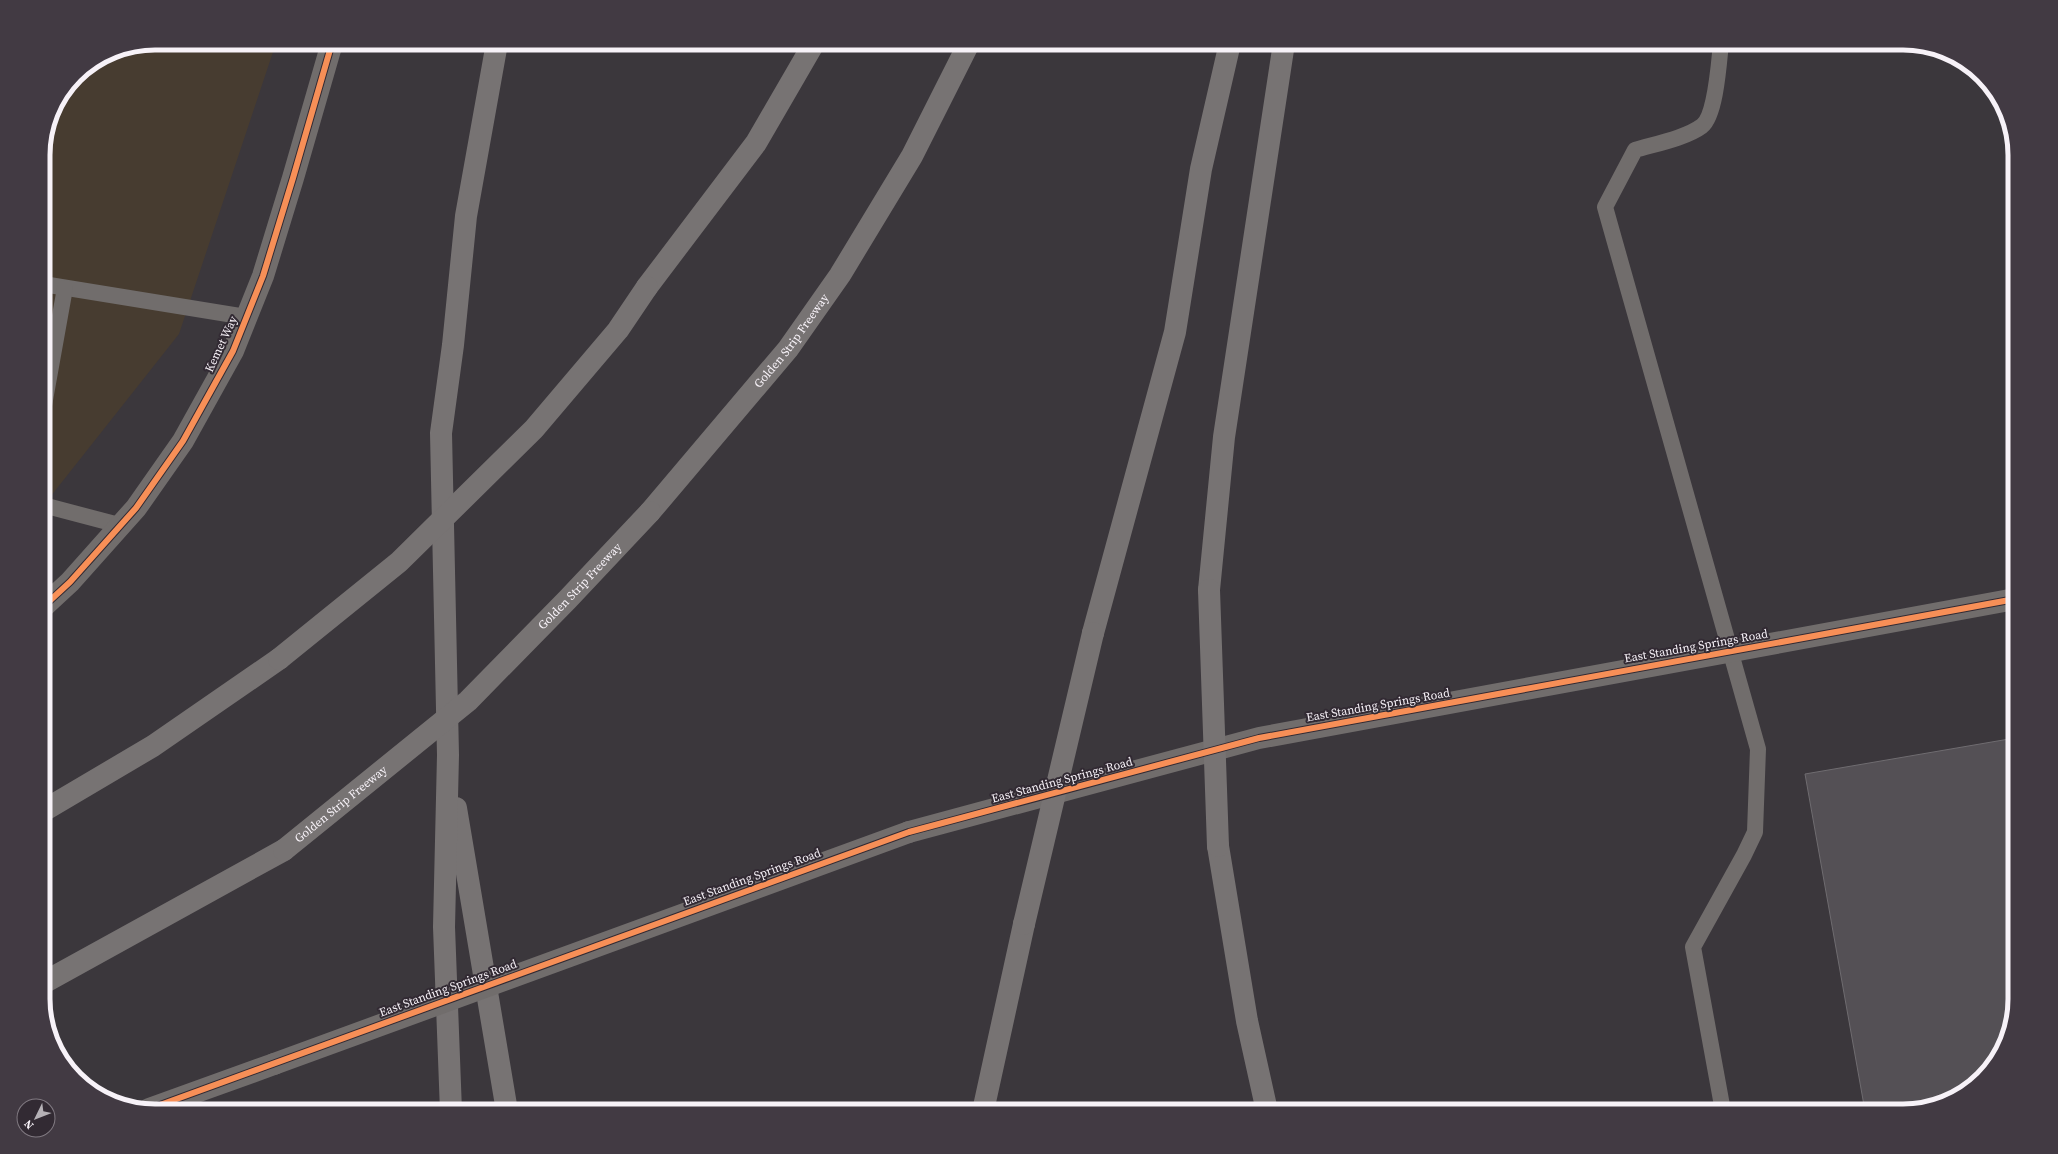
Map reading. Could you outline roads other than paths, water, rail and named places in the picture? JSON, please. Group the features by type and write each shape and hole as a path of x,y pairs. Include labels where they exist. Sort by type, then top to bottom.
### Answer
{"highway":[{"path":"451,1104 444,927 448,755 441,433 453,345 466,216 496,50"},
{"path":"50,806 153,746 279,659 399,562 534,429 618,330 647,287 756,143 810,50"},
{"name":"Golden Strip Freeway","path":"50,979 284,850 468,701 568,599 650,512 788,349 840,275 912,156 965,50"},
{"path":"985,1104 1024,924 1092,633 1175,332 1201,169 1228,50"},
{"path":"1265,1104 1247,1021 1218,846 1209,590 1224,437 1283,50"},
{"path":"448,755 505,1104"}],"street":[{"name":"Kemet Way","path":"50,601 70,582 119,525 136,508 183,441 233,351 263,276 291,186 330,50"},
{"name":"East Standing Springs Road","path":"163,1104 909,832 1258,738 2008,600"}],"lane":[{"path":"1720,50 1711,112 1704,125 1693,132 1635,150 1605,207 1732,651 1758,750 1754,832 1744,855 1693,947 1722,1104"},
{"path":"50,285 246,317"},
{"path":"50,364 65,288"},
{"path":"50,507 119,525"}]}
